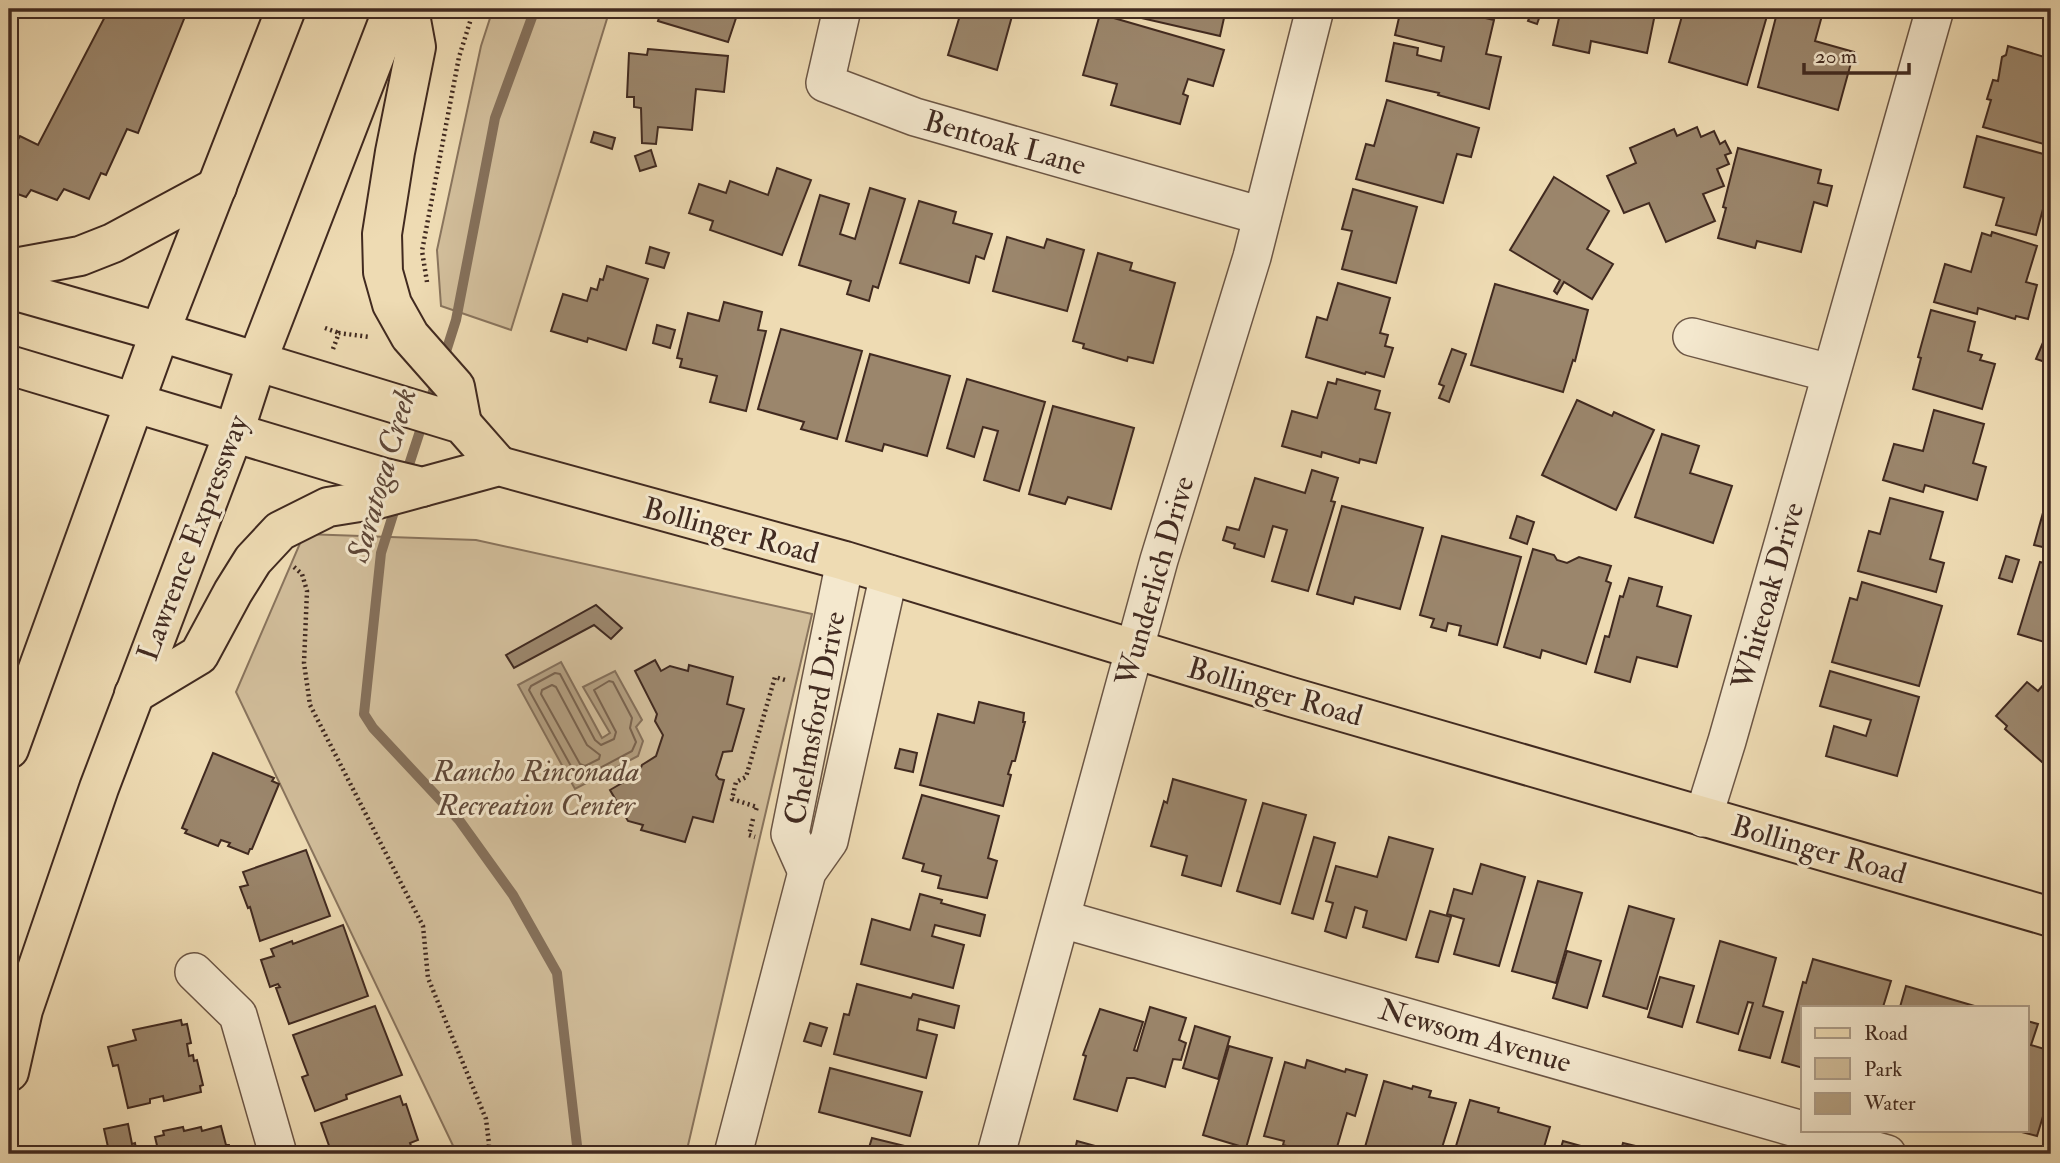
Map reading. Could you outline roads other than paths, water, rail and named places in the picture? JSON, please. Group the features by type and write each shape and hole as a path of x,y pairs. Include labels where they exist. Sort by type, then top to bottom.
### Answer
{"main road":[{"path":"9,749 160,332 286,9"},
{"name":"Lawrence Expressway","path":"9,1072 23,1010 134,694 234,432 257,361 393,9"},
{"path":"134,694 199,654 253,561 280,531 328,507 382,488 422,487 499,466 454,410 425,353 410,336 392,304 383,272 382,234 416,47 408,9"},
{"path":"9,269 80,256 113,243 217,187"},
{"path":"9,289 408,407 454,410"},
{"path":"9,365 234,432 382,488"},
{"name":"Bollinger Road","path":"499,466 889,574 1134,650 1703,818 2051,917"}],"street":[{"name":"Bentoak Lane","path":"842,9 825,83 915,117 1262,216"},
{"name":"Wunderlich Drive","path":"996,1154 1159,560 1252,257 1315,9"},
{"name":"Whiteoak Drive","path":"1703,818 1935,9"},
{"path":"1692,337 1830,373"},
{"name":"Chelmsford Drive","path":"807,872 790,834 845,562"},
{"name":"Chelmsford Drive","path":"733,1154 807,872 830,841 889,574"},
{"name":"Newsom Avenue","path":"1062,919 1801,1130"},
{"path":"194,972 238,1015 278,1154"},
{"name":"Newsom Avenue","path":"1810,1132 1887,1154"}],"water":[{"path":"561,662 602,738 610,733 583,687 615,671 642,720 636,727 643,741 638,756 575,789 518,685"}],"waterway":[{"name":"Saratoga Creek","path":"443,361 456,320 495,118 535,9"},
{"name":"Saratoga Creek","path":"405,477 437,379"},
{"name":"Saratoga Creek","path":"397,502 381,553 364,714 373,728 459,820 513,895 557,973 578,1154"}],"park label":[{"name":"Rancho Rinconada Recreation Center","path":"536,788"}]}
